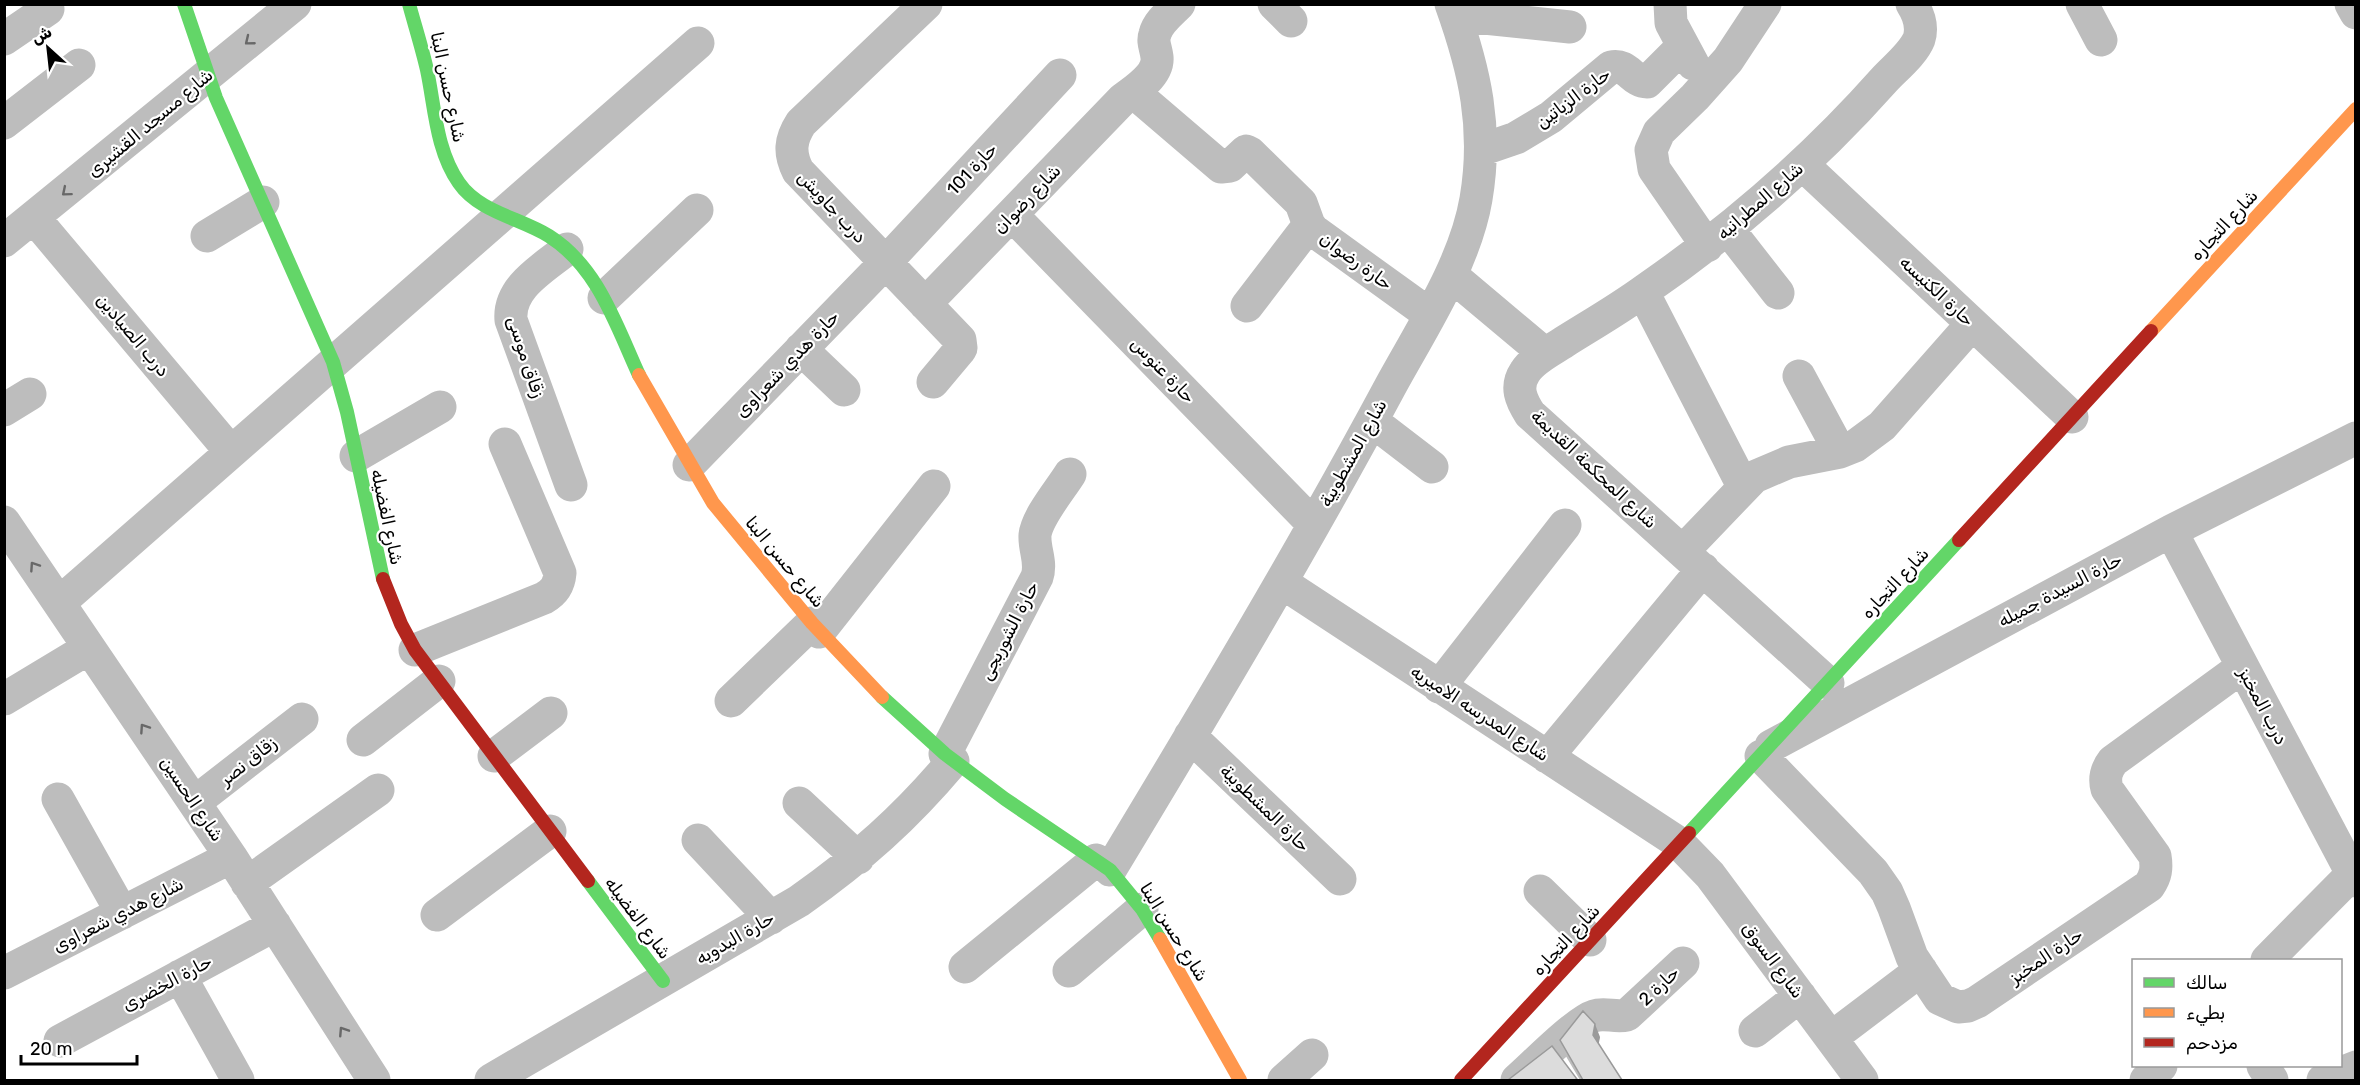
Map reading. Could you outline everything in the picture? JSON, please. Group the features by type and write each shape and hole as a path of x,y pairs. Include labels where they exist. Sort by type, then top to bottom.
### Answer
{"street":[{"name":"شارع الفضيله","path":"183,4 206,76 333,362 380,570 401,624 416,650 663,981"},
{"name":"شارع مسجد القشيرى","path":"17,224 295,4"},
{"name":"شارع حسن البنا","path":"409,4 427,69 440,141 448,164 460,185 480,203 503,216 548,235 567,249 595,281 643,385 713,503 737,533 816,627 906,720 949,758 1005,800 1103,865 1142,909 1240,1080"},
{"name":"درب جاويش","path":"926,4 801,123 794,134 791,147 792,160 798,171 961,343 959,351 933,382"},
{"path":"1670,4 1671,23 1705,87"},
{"path":"1765,4 1728,60 1705,87 1659,132 1651,150 1659,177 1717,238 1778,293"},
{"name":"شارع المطرانيه","path":"1545,354 1643,292 1717,238 1802,164 1861,106 1917,44 1921,27 1912,4"},
{"path":"2082,4 2101,40"},
{"path":"2351,4 2355,13"},
{"name":"شارع رضوان","path":"925,304 1123,99 1155,70 1158,59 1154,36 1159,25 1175,6"},
{"path":"4,39 48,9"},
{"path":"1453,10 1570,27"},
{"name":"شارع المشطوبية","path":"965,967 1103,865 1190,736 1281,582 1451,275 1466,239 1476,200 1481,150 1481,120 1475,81 1453,10"},
{"path":"59,603 698,44"},
{"name":"حارة الزياتين","path":"1481,150 1516,138 1551,117 1611,67 1626,68 1639,81 1647,82 1683,46"},
{"path":"4,123 80,65"},
{"name":"حارة 101","path":"885,263 1060,75"},
{"name":"حارة رضوان","path":"1130,95 1138,96 1221,167 1230,166 1246,151 1250,153 1301,203 1309,225 1314,231 1429,314"},
{"name":"شارع التجاره","path":"1473,1076 1590,940 2355,109"},
{"name":"حارة الكنيسه","path":"1802,164 2072,417"},
{"path":"207,236 262,202"},
{"path":"604,298 697,210"},
{"name":"حارة عنوس","path":"1012,215 1313,524"},
{"name":"درب الصيادين","path":"17,224 231,452"},
{"path":"1247,306 1309,225"},
{"name":"زقاق موسى","path":"567,249 521,287 515,296 510,313 571,485"},
{"name":"حارة هدي شعراوى","path":"689,465 885,263"},
{"path":"1451,275 1545,354"},
{"path":"1643,292 1743,486"},
{"path":"1547,757 1693,560 1743,486 1771,468 1840,452 1855,446 1882,426 1972,324"},
{"path":"801,349 844,390"},
{"name":"شارع المحكمة القديمة","path":"1545,354 1525,370 1519,386 1521,399 1530,414 1828,683"},
{"path":"1799,376 1840,452"},
{"path":"356,456 440,407"},
{"path":"1372,421 1432,466"},
{"name":"حارة السيدة جميله","path":"1764,752 2171,531 2355,438"},
{"path":"416,650 551,595 559,582 560,573 506,444"},
{"name":"حارة الشوربجى","path":"949,758 1037,577 1040,562 1036,547 1037,525 1070,474"},
{"path":"731,700 816,627 934,486"},
{"name":"شارع الحسين","path":"4,522 195,802 374,1080"},
{"path":"1439,687 1565,525"},
{"name":"درب المخبز","path":"2171,531 2352,870"},
{"name":"شارع المدرسه الاميريه","path":"1281,582 1679,843"},
{"path":"4,699 89,648"},
{"name":"حارة المخبز","path":"1764,752 1873,872 1887,892 1912,957 1940,999 1958,1007 1968,1006 2149,886 2155,877 2157,867 2155,856 2108,789 2105,783 2108,767 2113,760 2242,667"},
{"path":"363,740 439,681"},
{"path":"494,756 551,713"},
{"name":"زقاق نصر","path":"195,802 302,719"},
{"name":"حارة المشطوبية","path":"1190,736 1340,879"},
{"name":"حارة البدويه","path":"491,1080 799,901 858,858 919,801 949,758"},
{"name":"شارع هدي شعراوى","path":"4,973 122,912 239,870 378,790"},
{"path":"58,799 122,912"},
{"path":"800,803 858,858"},
{"path":"437,915 550,831"},
{"path":"698,840 771,918"},
{"name":"شارع السوق","path":"1679,843 1710,875 1862,1080"},
{"path":"2268,959 2352,870"},
{"path":"1540,891 1590,940"},
{"path":"1069,971 1142,909"},
{"name":"حارة الخضرى","path":"60,1041 275,925"},
{"name":"حارة 2","path":"1517,1080 1583,1021 1602,1014 1614,1017 1627,1015 1683,963"},
{"path":"1831,1038 1921,970"},
{"path":"180,976 238,1080"},
{"path":"1755,1031 1800,996"},
{"path":"1284,1080 1312,1055"},
{"path":"2145,1080 2159,1067"},
{"path":"2264,1067 2272,1080"},
{"path":"2323,1080 2355,1067"}],"building":[{"path":"1583,1011 1595,1024 1593,1035 1622,1080 1583,1080 1560,1040"},
{"path":"1552,1046 1577,1079 1508,1080"}],"traffic: fast":[{"path":"184,4 216,98 333,362 347,412 383,579"},
{"path":"409,4 427,70 441,143 445,157 459,183 477,201 538,230 566,249 593,280 604,298 639,375"},
{"path":"1689,833 1959,540"},
{"path":"882,697 945,754 1005,799 1110,870 1142,909 1160,939"},
{"path":"588,881 663,981"}],"traffic: slow":[{"path":"2151,331 2356,109"},
{"path":"639,375 713,503 812,623 882,697"},
{"path":"1160,939 1240,1080"}],"traffic: jam":[{"path":"1959,540 2151,331"},
{"path":"383,579 401,624 415,650 588,881"},
{"path":"1461,1080 1689,833"}]}
